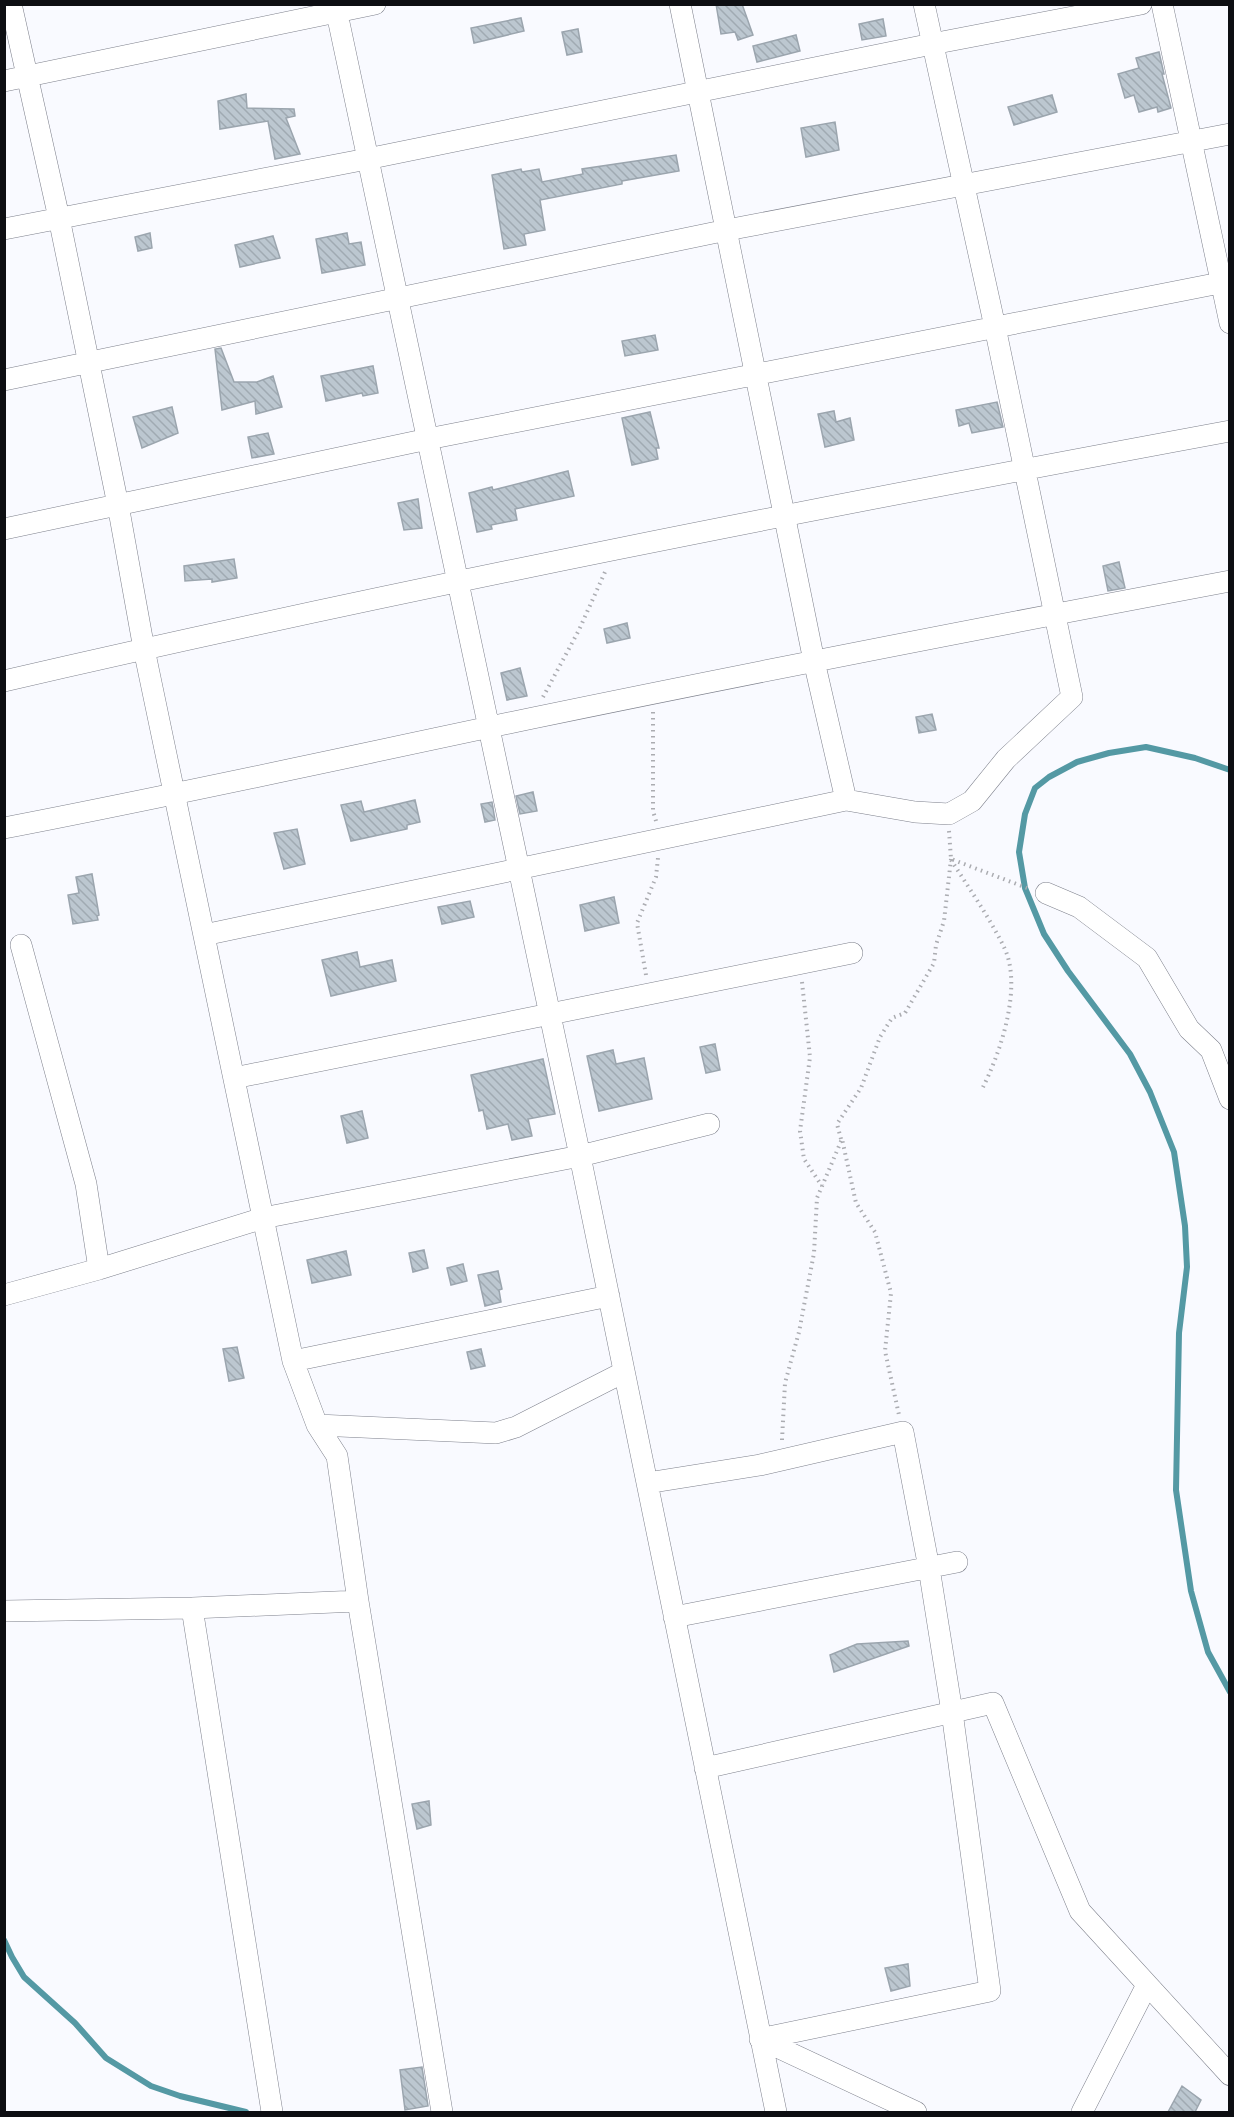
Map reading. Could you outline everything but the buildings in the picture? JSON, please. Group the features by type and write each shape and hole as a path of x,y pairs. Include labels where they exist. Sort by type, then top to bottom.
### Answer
{"street":[{"path":"11,4 59,218 118,505 144,649 293,1361 317,1425 337,1456 358,1601 442,2112"},
{"path":"4,81 336,8 375,4"},
{"path":"681,4 814,661 846,800"},
{"path":"204,935 846,800 915,812 949,814 972,801 1006,759 1072,697 995,327 924,4"},
{"path":"4,228 368,159 932,44 1141,4"},
{"path":"1162,4 1226,282 1230,323"},
{"path":"336,8 580,1155 776,2112"},
{"path":"4,380 727,230 1230,134"},
{"path":"4,529 428,440 1226,282"},
{"path":"4,681 616,549 1230,431"},
{"path":"4,828 175,795 653,693 1230,581"},
{"path":"1046,893 1078,907 1147,958 1189,1029 1211,1050 1230,1099"},
{"path":"21,945 86,1184 99,1269"},
{"path":"234,1078 852,953"},
{"path":"4,1295 99,1269 263,1218 580,1155 708,1124"},
{"path":"293,1361 609,1296"},
{"path":"317,1425 496,1433 516,1427 624,1372"},
{"path":"647,1483 760,1465 903,1432 952,1712 990,1991 760,2039"},
{"path":"674,1617 957,1562"},
{"path":"4,1611 192,1608 358,1601"},
{"path":"192,1608 272,2112"},
{"path":"705,1768 993,1703 1080,1911 1230,2075"},
{"path":"1082,2112 1147,1985"},
{"path":"760,2039 916,2112"}],"path":[{"path":"531,718 579,630 616,549"},
{"path":"649,993 637,923 656,877 660,839 653,811 653,693"},
{"path":"903,1432 885,1351 891,1293 875,1232 856,1203 837,1124 861,1088 880,1037 892,1018 905,1013 934,963 936,945 944,921 951,859 949,814"},
{"path":"951,859 1012,883"},
{"path":"951,859 1005,948 1011,976 1010,1003 995,1064 982,1089"},
{"path":"800,963 810,1057 800,1131 804,1159 822,1187"},
{"path":"782,1441 785,1383 799,1332 814,1253 817,1198 842,1139"}],"waterway":[{"path":"1230,770 1195,758 1146,747 1109,753 1077,762 1049,777 1035,788 1025,814 1019,852 1025,888 1044,934 1068,971 1130,1054 1150,1092 1174,1152 1185,1226 1187,1267 1179,1333 1176,1490 1191,1591 1208,1652 1230,1692"},
{"path":"4,1940 24,1977 75,2023 106,2058 151,2086 180,2096 246,2112"}]}
